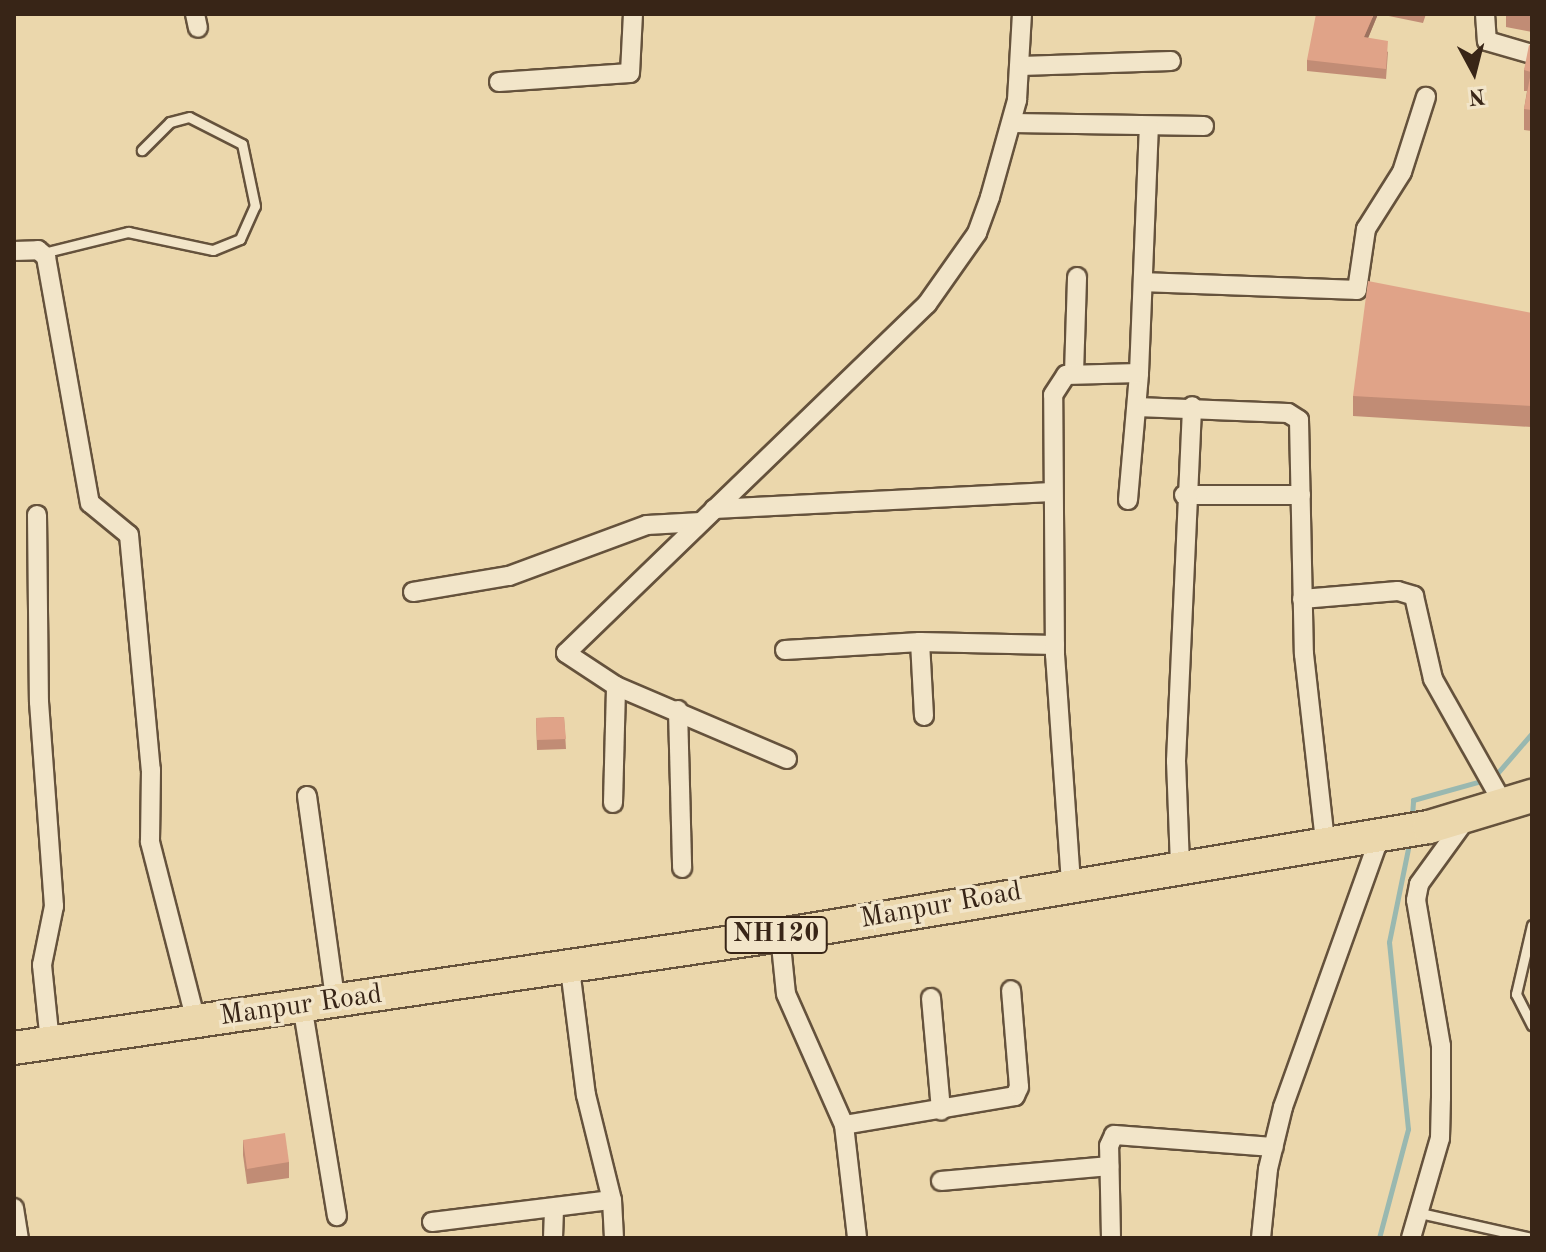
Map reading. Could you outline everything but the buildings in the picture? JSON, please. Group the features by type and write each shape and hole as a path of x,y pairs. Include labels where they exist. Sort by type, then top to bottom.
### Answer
{"highway":[{"name":"Manpur Road","path":"14,1048 335,999 570,969 780,935 1071,883 1381,834 1467,817 1511,798"}],"street":[{"path":"499,82 630,73 634,62 633,14"},
{"path":"787,759 616,686 568,659 567,650 927,304 977,233 1013,123 1021,66 1022,14"},
{"path":"1485,14 1487,41 1532,54"},
{"path":"1021,66 1171,61"},
{"path":"1143,282 1357,290 1366,229 1402,172 1426,97"},
{"path":"1013,123 1204,126"},
{"path":"1128,500 1139,373 1149,126"},
{"path":"14,251 43,253 90,503 129,535 151,770 150,842 196,1021"},
{"path":"1074,374 1077,277"},
{"path":"1071,883 1055,645 1053,395 1060,379 1074,374 1139,373"},
{"path":"1137,407 1192,406 1295,415 1301,426 1302,599 1325,841"},
{"path":"1180,865 1176,761 1184,495 1192,406"},
{"path":"413,592 509,576 647,525 708,515 1052,492"},
{"path":"1184,495 1301,495"},
{"path":"37,515 39,702 54,906 42,965 50,1042"},
{"path":"1302,599 1398,591 1414,596 1433,679 1485,769 1511,798"},
{"path":"785,650 920,642 1055,645"},
{"path":"920,642 924,716"},
{"path":"613,803 616,686"},
{"path":"678,710 682,868"},
{"path":"307,796 335,999"},
{"path":"1411,1238 1440,1138 1441,1059 1416,900 1419,884 1467,817"},
{"path":"1261,1238 1283,1107 1381,834"},
{"path":"780,935 786,994 844,1125 857,1238"},
{"path":"570,969 586,1095 612,1200 614,1238"},
{"path":"844,1125 1008,1099 1018,1092 1011,990"},
{"path":"931,998 941,1111"},
{"path":"302,1005 337,1216"},
{"path":"1111,1238 1111,1140 1122,1132 1274,1147"},
{"path":"941,1181 1109,1166"},
{"path":"432,1222 554,1210 612,1200"},
{"path":"14,1208 19,1238"},
{"path":"553,1238 554,1210"}],"lane":[{"path":"43,253 128,232 213,250 240,239 255,206 242,144 189,117 170,122 142,150"},
{"path":"1532,925 1516,994 1532,1025"},
{"path":"1420,1213 1532,1238"}],"waterway":[{"path":"1494,777 1532,733"},
{"path":"1412,816 1413,800 1485,780"},
{"path":"1379,1238 1408,1129 1389,942 1408,849"}]}
